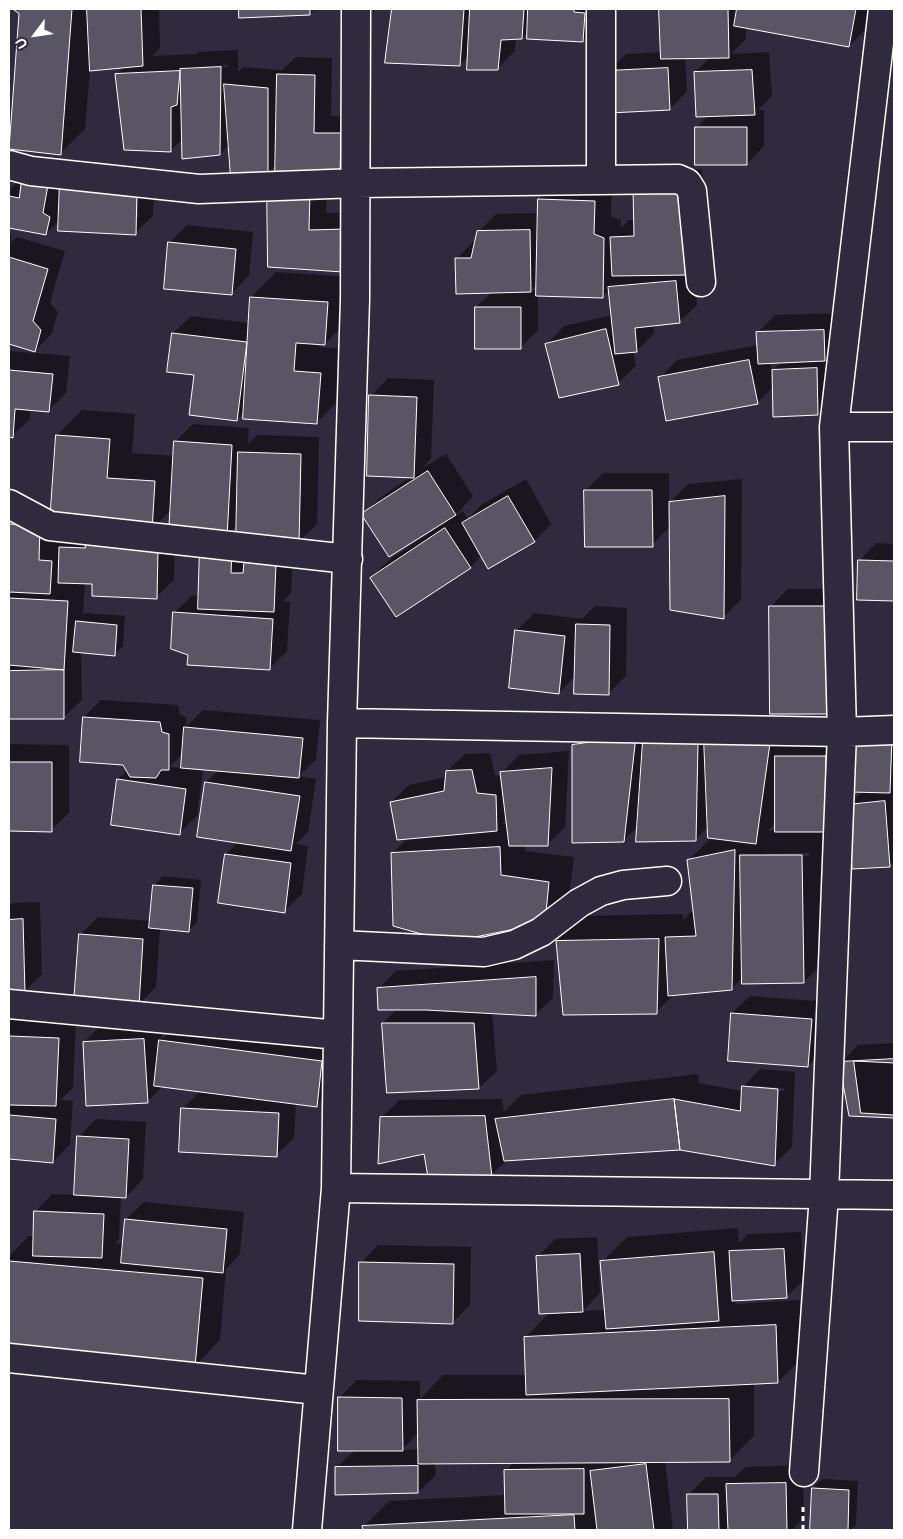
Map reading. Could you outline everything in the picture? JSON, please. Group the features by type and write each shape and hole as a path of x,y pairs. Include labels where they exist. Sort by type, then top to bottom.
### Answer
{"street":[{"path":"307,1530 336,1188 342,723 356,299 356,9"},
{"path":"601,9 601,179"},
{"path":"804,1472 824,1195 842,732 834,427 883,9"},
{"path":"9,165 31,171 199,189 357,183 678,179 686,183 692,191 701,282"},
{"path":"834,427 894,427"},
{"path":"9,504 50,526 348,559"},
{"path":"342,723 842,732 894,730"},
{"path":"339,945 484,952 514,945 541,932 579,903 600,891 623,885 666,881"},
{"path":"9,1004 338,1035"},
{"path":"336,1188 894,1195"},
{"path":"9,1358 318,1390"}],"building":[{"path":"13,9 72,9 61,155 9,149 19,14"},
{"path":"87,9 141,9 143,66 90,71"},
{"path":"239,9 310,9 310,15 239,18"},
{"path":"392,9 464,9 460,66 385,63"},
{"path":"470,9 524,9 522,39 501,40 498,70 467,70"},
{"path":"528,9 574,9 574,12 585,13 583,42 527,39"},
{"path":"659,9 728,9 729,58 661,59"},
{"path":"737,9 856,9 849,47 734,26"},
{"path":"221,67 220,155 182,159 180,69"},
{"path":"668,68 670,110 609,113 607,71"},
{"path":"752,70 755,115 696,117 694,72"},
{"path":"180,71 177,105 171,107 171,152 124,150 115,74"},
{"path":"277,74 315,75 314,133 341,133 340,178 275,178"},
{"path":"224,84 268,88 268,175 231,178"},
{"path":"695,127 747,127 747,165 695,165"},
{"path":"22,179 49,179 43,213 50,217 46,235 9,228 9,196 19,198"},
{"path":"60,180 137,188 136,235 58,231"},
{"path":"685,186 688,275 612,276 610,237 634,236 633,188"},
{"path":"267,187 310,190 309,230 346,229 343,272 268,267"},
{"path":"538,199 595,201 594,234 604,238 603,298 536,296"},
{"path":"530,230 531,292 456,294 455,258 471,258 477,231"},
{"path":"168,242 236,249 232,295 164,289"},
{"path":"9,257 48,269 33,321 41,330 35,352 9,344"},
{"path":"676,281 680,323 635,328 637,352 615,354 608,287"},
{"path":"250,297 328,302 325,345 296,343 294,371 321,373 317,424 243,419"},
{"path":"475,307 521,307 521,349 475,349"},
{"path":"606,329 619,385 559,398 545,344"},
{"path":"824,330 825,361 758,364 756,332"},
{"path":"172,333 247,342 237,421 189,415 194,375 167,372"},
{"path":"749,360 758,404 666,421 658,377"},
{"path":"817,368 818,415 773,417 772,370"},
{"path":"9,370 53,374 49,412 15,409 13,438 9,437"},
{"path":"369,395 417,397 414,478 367,476"},
{"path":"56,435 110,439 107,478 155,481 152,531 50,522"},
{"path":"174,441 232,445 227,537 169,534"},
{"path":"238,452 301,454 299,543 236,541"},
{"path":"428,471 456,515 389,557 361,514"},
{"path":"584,490 652,490 653,547 585,547"},
{"path":"508,496 535,542 488,569 462,523"},
{"path":"725,496 724,619 670,610 669,502"},
{"path":"9,524 40,526 39,560 52,561 50,594 9,592"},
{"path":"445,528 471,568 396,617 370,578"},
{"path":"85,535 135,536 134,549 158,550 157,599 92,596 92,584 58,583 59,547 85,548"},
{"path":"200,547 232,549 231,573 243,573 244,562 276,564 274,612 198,609"},
{"path":"858,560 894,561 894,601 857,600"},
{"path":"9,598 68,601 64,670 9,665"},
{"path":"769,606 828,606 829,714 770,714"},
{"path":"173,612 273,619 270,670 187,665 188,655 171,649"},
{"path":"76,621 117,625 115,656 73,652"},
{"path":"576,624 610,625 609,695 574,694"},
{"path":"515,630 565,636 559,694 509,688"},
{"path":"64,670 64,719 9,719 9,671"},
{"path":"83,717 160,722 162,732 169,734 169,770 161,770 156,778 130,777 123,765 80,762"},
{"path":"184,727 303,738 299,778 181,768"},
{"path":"636,736 624,842 572,843 572,745"},
{"path":"892,737 890,793 851,792 847,739"},
{"path":"704,739 770,743 756,844 708,838"},
{"path":"643,741 698,743 696,841 636,842"},
{"path":"775,756 826,756 826,832 775,832"},
{"path":"9,762 52,762 52,832 9,831"},
{"path":"552,768 548,846 509,846 500,772"},
{"path":"472,770 477,793 496,795 497,831 397,840 390,802 444,791 446,771"},
{"path":"117,779 186,789 180,835 111,825"},
{"path":"205,782 300,796 291,851 197,837"},
{"path":"885,801 890,867 852,869 847,805"},
{"path":"500,847 501,875 549,882 545,923 450,942 393,926 391,853"},
{"path":"735,850 732,990 668,996 665,937 696,936 687,860"},
{"path":"225,854 291,863 285,913 218,903"},
{"path":"740,855 802,855 804,983 742,984"},
{"path":"153,885 193,888 189,932 149,928"},
{"path":"23,919 25,993 9,993 9,920"},
{"path":"79,934 143,939 139,1006 74,1002"},
{"path":"659,939 657,1014 563,1015 556,941"},
{"path":"536,977 536,1016 426,1010 378,1010 377,988"},
{"path":"731,1013 812,1019 808,1067 728,1061"},
{"path":"382,1023 474,1023 479,1089 387,1093"},
{"path":"9,1036 59,1038 56,1106 9,1105"},
{"path":"144,1039 148,1103 86,1106 83,1042"},
{"path":"159,1040 322,1061 317,1107 154,1086"},
{"path":"894,1059 894,1118 849,1116 839,1062"},
{"path":"854,1061 894,1063 894,1115 861,1113"},
{"path":"742,1086 778,1089 775,1166 680,1150 674,1099 740,1111"},
{"path":"674,1099 680,1150 504,1161 495,1119"},
{"path":"181,1108 279,1113 277,1157 179,1152"},
{"path":"9,1115 56,1119 53,1163 9,1159"},
{"path":"485,1116 492,1177 429,1183 424,1154 378,1164 380,1117"},
{"path":"77,1136 129,1139 126,1198 74,1195"},
{"path":"34,1211 104,1214 102,1258 33,1256"},
{"path":"125,1219 227,1229 223,1273 121,1263"},
{"path":"784,1249 787,1298 732,1301 729,1251"},
{"path":"714,1252 719,1321 606,1329 600,1261"},
{"path":"580,1254 583,1312 539,1314 536,1256"},
{"path":"9,1261 203,1278 195,1367 9,1350"},
{"path":"359,1262 454,1264 453,1324 359,1321"},
{"path":"776,1325 778,1383 526,1395 524,1337"},
{"path":"338,1397 402,1398 403,1451 338,1451"},
{"path":"729,1399 730,1462 418,1464 417,1400"},
{"path":"646,1464 654,1530 597,1530 590,1471"},
{"path":"418,1466 418,1493 335,1495 335,1467"},
{"path":"584,1469 584,1514 505,1514 504,1470"},
{"path":"786,1483 787,1530 728,1530 726,1484"},
{"path":"812,1488 849,1490 848,1530 810,1530"},
{"path":"687,1494 718,1494 719,1530 688,1530"},
{"path":"574,1515 575,1530 363,1530 362,1526"}]}
